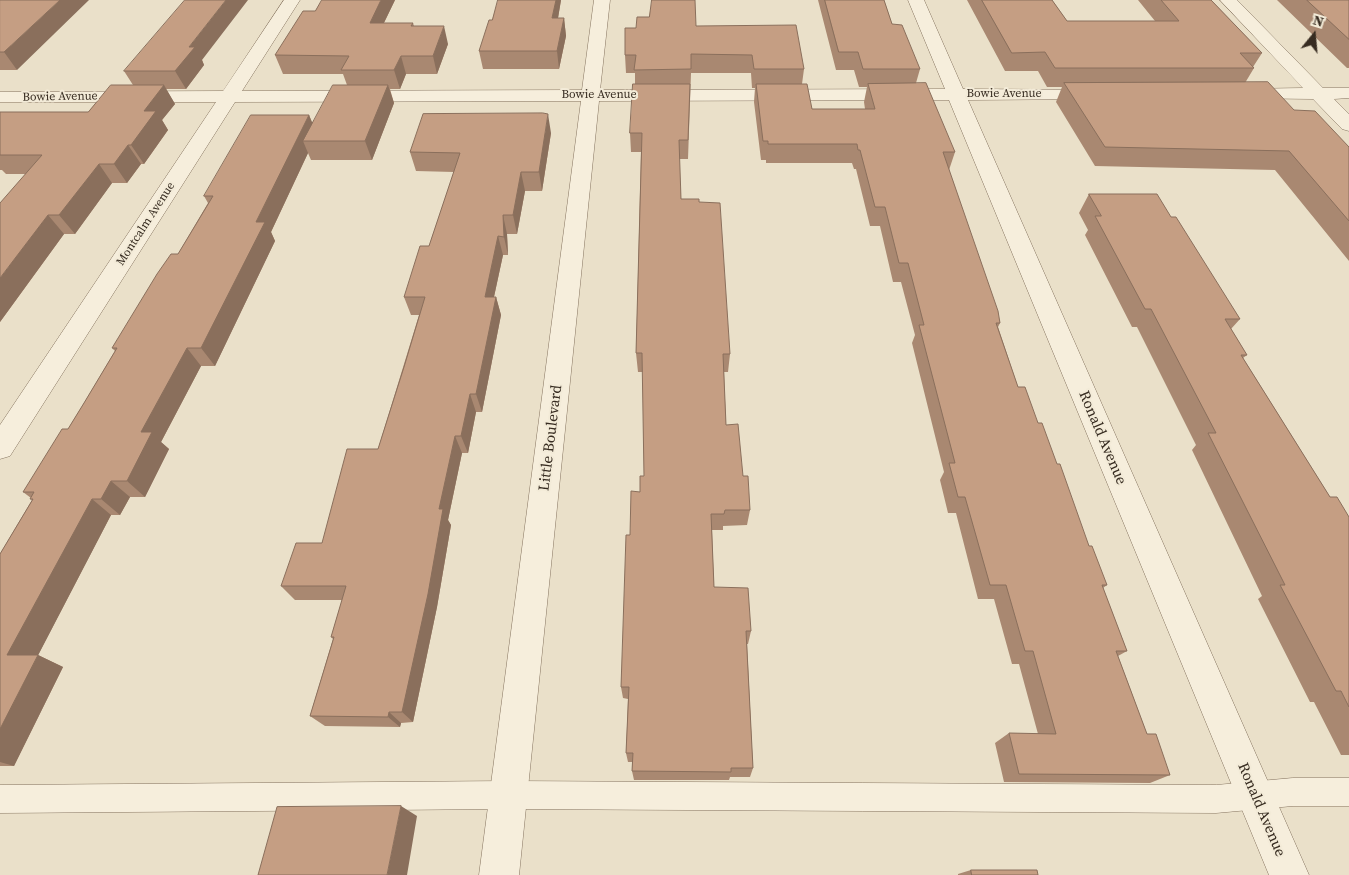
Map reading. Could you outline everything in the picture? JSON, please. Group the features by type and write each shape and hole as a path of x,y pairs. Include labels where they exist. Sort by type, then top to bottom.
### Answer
{"street":[{"name":"Montcalm Avenue","path":"0,448 292,0"},
{"name":"Little Boulevard","path":"499,875 602,0"},
{"name":"Ronald Avenue","path":"916,0 1288,875"},
{"path":"1228,0 1349,126"},
{"path":"1221,94 1349,93"},
{"name":"Bowie Avenue","path":"0,97 1112,94"}],"lane":[{"path":"0,799 509,795 1216,799 1293,792 1349,792"}],"building":[{"path":"0,0 60,0 4,52 0,52"},
{"path":"185,0 226,0 189,47 195,47 175,71 124,71"},
{"path":"322,0 381,0 370,23 413,23 411,26 444,26 433,56 401,56 394,70 341,70 349,56 275,55 303,11 315,11"},
{"path":"498,0 556,0 552,18 564,18 557,51 479,51"},
{"path":"652,0 695,0 696,26 796,25 804,69 754,69 752,55 691,54 691,69 634,70 636,55 625,55 625,28 636,28 637,17 649,17"},
{"path":"825,0 884,0 892,24 902,25 920,69 863,69 858,52 839,52"},
{"path":"982,0 1052,0 1067,21 1179,21 1161,0 1211,0 1262,53 1240,53 1254,68 1055,68 1045,52 1012,53"},
{"path":"1307,0 1349,0 1349,39"},
{"path":"1268,82 1294,110 1315,111 1349,147 1349,221 1289,151 1105,147 1064,83"},
{"path":"926,83 955,152 943,152 998,311 1000,323 996,323 1018,387 1025,387 1038,423 1042,423 1057,464 1060,464 1089,546 1092,546 1107,585 1102,585 1127,651 1116,651 1147,734 1156,734 1170,775 1019,774 1009,733 1056,734 1033,651 1025,651 1006,585 990,585 965,497 958,497 949,463 955,463 919,325 924,325 908,263 899,263 885,207 875,207 857,144 768,144 768,141 763,141 756,84 807,84 812,109 875,109 868,84"},
{"path":"633,84 690,84 688,140 679,140 681,199 699,199 699,202 720,203 730,354 723,354 726,425 738,424 743,476 748,476 750,510 725,510 724,514 711,514 714,587 748,588 751,631 746,631 753,768 731,768 731,772 632,771 633,753 626,753 629,687 621,687 626,535 630,535 631,491 640,492 640,476 644,476 642,353 636,353 642,133 630,133"},
{"path":"111,85 164,85 144,111 156,111 131,145 128,145 114,164 99,164 59,215 48,215 0,278 0,203 42,155 0,155 0,112 88,112"},
{"path":"333,85 388,85 365,141 303,141"},
{"path":"423,114 548,114 539,172 521,172 513,215 503,215 504,237 498,236 485,297 496,297 476,394 470,394 461,436 455,436 439,509 443,509 428,594 402,712 389,712 388,717 310,716 334,637 331,637 346,586 281,586 296,543 322,543 347,449 378,449 404,367 425,297 404,297 420,246 429,246 460,153 410,152"},
{"path":"251,115 309,115 256,222 265,222 201,348 187,348 141,432 152,432 127,481 111,481 101,499 92,499 7,655 38,655 0,729 0,554 33,499 30,499 34,492 23,492 62,429 68,429 84,403 117,348 112,348 157,274 171,254 178,254 213,196 204,196"},
{"path":"1089,194 1157,194 1171,217 1176,217 1240,319 1225,319 1247,355 1241,355 1330,497 1337,497 1349,517 1349,707 1341,691 1336,691 1280,585 1285,585 1208,433 1216,433 1151,309 1145,309 1095,216 1101,216"},
{"path":"401,806 387,875 258,875 277,807"},
{"path":"971,870 1037,870 1038,875 972,875"}]}
